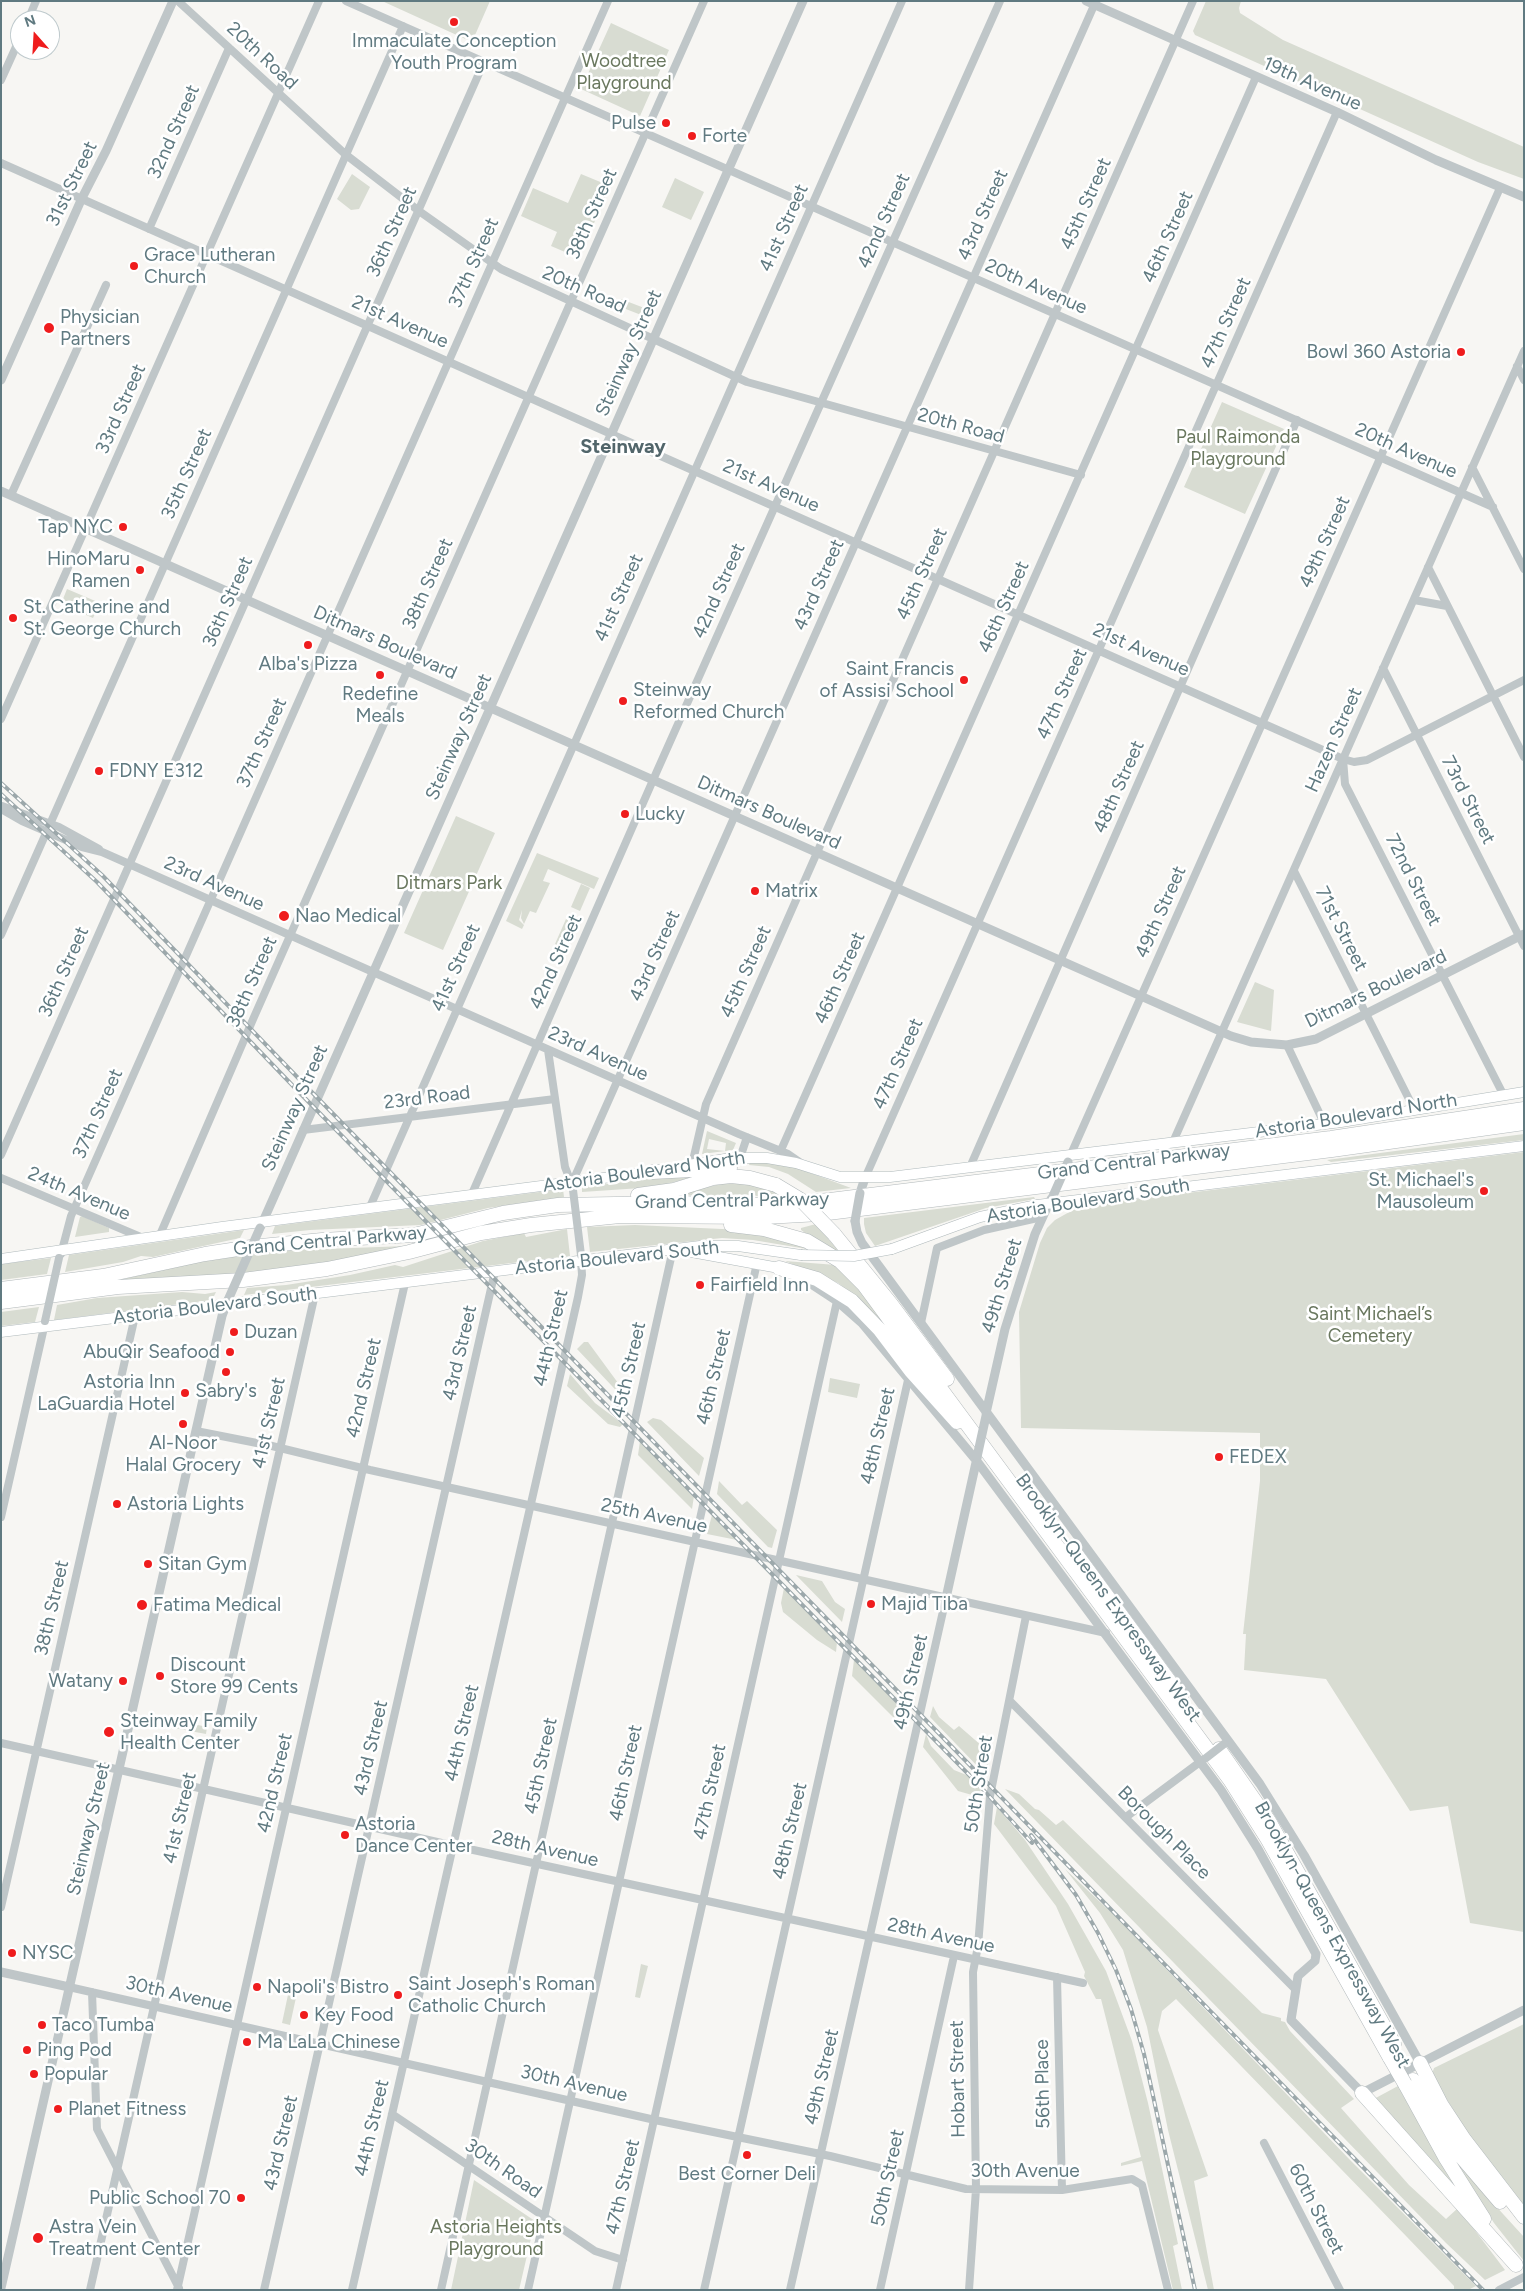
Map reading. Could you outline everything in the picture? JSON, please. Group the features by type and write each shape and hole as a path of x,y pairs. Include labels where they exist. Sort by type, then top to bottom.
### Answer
{"highway":[{"name":"Grand Central Parkway","path":"1,1289 117,1274 180,1259 251,1247 316,1240 414,1235 503,1213 558,1205 660,1203 765,1205 821,1201 1331,1138 1524,1109"},
{"name":"Grand Central Parkway","path":"1,1303 131,1286 234,1281 302,1273 394,1256 502,1229 620,1216 758,1217 820,1214 1524,1124"},
{"path":"652,1172 731,1168 760,1171 780,1182"},
{"name":"Brooklyn-Queens Expressway West","path":"558,1205 585,1200 665,1192 725,1176 750,1178 780,1182 836,1232 1247,1788 1292,1861 1394,2056"},
{"name":"Brooklyn-Queens Expressway West","path":"580,1221 694,1224 756,1228 807,1241 840,1261 858,1277 1096,1598 1246,1805 1409,2082 1465,2190 1521,2272"},
{"path":"779,1268 817,1279 852,1301 867,1316 911,1371 990,1461 1096,1598"},
{"path":"1,1285 39,1285"},
{"path":"1420,2063 1441,2104 1464,2139 1524,2217"},
{"name":"Brooklyn-Queens Expressway West","path":"1409,2082 1462,2158 1524,2226"},
{"path":"1362,2093 1521,2272"}],"main road":[{"name":"Astoria Boulevard North","path":"1,1259 60,1255 159,1236 261,1225 470,1196 573,1186 740,1158 767,1158 805,1166 840,1177 900,1176 970,1167 1069,1158 1173,1142 1324,1124 1524,1092"},
{"name":"Astoria Boulevard South","path":"1,1332 45,1324 135,1316 227,1303 405,1283 581,1258 673,1249 724,1245 801,1255 840,1257 892,1249 980,1217 1050,1200 1524,1146"},
{"name":"Brooklyn-Queens Expressway West","path":"673,1249 779,1268"}],"street":[{"name":"31st Street","path":"1,380 173,1"},
{"name":"20th Road","path":"178,1 345,154 419,211 492,262 526,282 747,382 1081,475"},
{"name":"33rd Street","path":"1,719 318,1"},
{"name":"20th Avenue","path":"346,1 1492,507"},
{"name":"37th Street","path":"1,1517 60,1255 74,1209 608,1"},
{"name":"38th Street","path":"159,1236 290,935 704,1"},
{"name":"Steinway Street","path":"1,2288 196,1431 227,1303 803,1"},
{"name":"41st Street","path":"369,1209 902,1"},
{"name":"42nd Street","path":"470,1196 1000,1"},
{"name":"45th Street","path":"692,1165 706,1104 1193,1"},
{"name":"19th Avenue","path":"1092,2 1176,42 1337,112 1500,188 1524,197"},
{"name":"43rd Street","path":"573,1186 618,1080 908,428 1092,2"},
{"name":"35th Street","path":"1,935 403,26"},
{"name":"32nd Street","path":"149,229 229,48"},
{"path":"1,80 10,60"},
{"name":"36th Street","path":"1,1155 131,865 484,62"},
{"name":"46th Street","path":"780,1150 898,888 1256,77"},
{"name":"47th Street","path":"864,1178 1100,650 1337,112"},
{"name":"21st Avenue","path":"1,163 1343,759 1354,762 1363,761 1524,680"},
{"name":"49th Street","path":"790,2290 1005,1329 1042,1217 1500,188"},
{"path":"11,495 106,285"},
{"name":"Hazen Street","path":"1173,1142 1524,351"},
{"path":"1517,366 1524,380"},
{"name":"48th Street","path":"970,1167 1298,420"},
{"path":"1472,467 1524,569"},
{"name":"Ditmars Boulevard","path":"1,491 1222,1032 1251,1042 1287,1046 1316,1039 1521,935"},
{"path":"1428,567 1524,757"},
{"path":"1414,600 1447,606"},
{"name":"73rd Street","path":"1383,668 1521,935 1524,946"},
{"name":"72nd Street","path":"1343,759 1345,784 1503,1094"},
{"name":"23rd Avenue","path":"1,807 51,823 85,840 102,852"},
{"name":"23rd Avenue","path":"1,807 47,832 82,847 102,852 702,1118 780,1150 805,1166"},
{"name":"71st Street","path":"1294,871 1414,1109"},
{"path":"1287,1046 1324,1124"},
{"name":"44th Street","path":"352,2290 581,1280 581,1258 573,1186 565,1167 548,1050"},
{"name":"23rd Road","path":"303,1130 555,1099"},
{"path":"740,1158 747,1137"},
{"name":"24th Avenue","path":"1,1178 145,1239"},
{"name":"Brooklyn-Queens Expressway West","path":"864,1178 855,1220 857,1232 862,1243 1227,1742 1260,1784 1304,1855 1420,2063"},
{"name":"Astoria Boulevard South","path":"921,1322 937,1248 984,1230 1042,1217"},
{"name":"45th Street","path":"441,2290 673,1249"},
{"name":"46th Street","path":"528,2290 757,1263"},
{"name":"Brooklyn-Queens Expressway West","path":"779,1268 800,1277 837,1301 871,1332 908,1380 976,1459 1203,1760 1240,1819 1316,1954 1316,1958 1311,1965 1298,1976 1295,1989"},
{"name":"43rd Street","path":"264,2290 495,1271"},
{"name":"42nd Street","path":"178,2289 405,1283"},
{"name":"41st Street","path":"90,2290 315,1294"},
{"name":"47th Street","path":"616,2290 777,1561 837,1301"},
{"name":"38th Street","path":"1,1907 135,1316"},
{"name":"48th Street","path":"704,2290 908,1380"},
{"name":"25th Avenue","path":"196,1431 280,1448 446,1487 1106,1633"},
{"name":"50th Street","path":"975,1959 990,1796 1026,1616"},
{"name":"Borough Place","path":"1010,1701 1295,1989"},
{"path":"1126,1817 1227,1742"},
{"name":"28th Avenue","path":"1,1743 536,1864 1083,1984"},
{"name":"50th Street","path":"880,2290 954,1956"},
{"name":"Hobart Street","path":"969,2290 976,2189 973,1978 975,1959"},
{"name":"30th Avenue","path":"1,1972 655,2120 821,2154 966,2189 1062,2190 1132,2179 1142,2184 1168,2290"},
{"name":"56th Place","path":"1057,1978 1062,2190"},
{"path":"1295,1989 1291,2020 1362,2093 1524,2010"},
{"path":"92,1992 97,2129 178,2289"},
{"name":"30th Road","path":"392,2114 595,2251 623,2260"},
{"name":"60th Street","path":"1264,2143 1340,2290"},
{"path":"1498,2290 1521,2272"}],"green space":[{"name":"Immaculate Conception Youth Program","path":"382,1 490,1 472,42"},
{"path":"1206,1 1241,1 1240,13 1283,40 1524,147 1524,179 1478,162 1195,35 1193,31"},
{"name":"Woodtree Playground","path":"611,23 669,50 640,116 581,89"},
{"path":"352,174 370,187 359,209 351,210 337,199"},
{"path":"581,174 610,186 579,258 551,246 557,232 521,216 533,188 568,203"},
{"path":"675,178 704,192 691,220 662,207"},
{"path":"621,299 652,311 649,318 618,306"},
{"name":"Paul Raimonda Playground","path":"1222,402 1284,429 1245,514 1184,487"},
{"path":"67,589 100,603 93,618 61,604"},
{"name":"Ditmars Park","path":"456,816 495,833 443,950 404,933"},
{"path":"537,853 599,878 594,889 548,869 543,881 550,883 536,913 530,911 524,924 521,918 522,910 519,920 524,925 522,929 506,921"},
{"path":"581,884 590,888 580,911 571,907"},
{"path":"566,919 576,924 565,948 555,944"},
{"path":"1255,982 1274,990 1271,1031 1237,1022"},
{"path":"707,1131 736,1143 733,1150 702,1154","holes":["709,1139 726,1143 725,1151 707,1149"]},
{"path":"1524,1134 1524,1140 1331,1162 1327,1160"},
{"name":"Saint Michael’s Cemetery","path":"1524,1152 1524,1932 1470,1923 1448,1806 1410,1811 1326,1679 1244,1670 1246,1634 1243,1634 1260,1481 1260,1433 1021,1428 1019,1312 1040,1243 1047,1228 1055,1220 1080,1206"},
{"path":"750,1162 771,1163 797,1168 851,1188 816,1192 788,1174 769,1167 749,1165"},
{"path":"715,1171 656,1187 582,1192 582,1187"},
{"path":"729,1182 751,1184 783,1194 761,1197 753,1195 752,1197 674,1195"},
{"path":"563,1189 564,1197 488,1208 421,1225 310,1230 272,1234 275,1226"},
{"path":"1034,1197 1035,1199 986,1208 875,1246 866,1233 864,1224 864,1218"},
{"path":"82,1216 109,1228 109,1232 75,1237 80,1217"},
{"path":"816,1224 844,1260 801,1230 801,1228"},
{"path":"635,1225 744,1230 783,1237 813,1250 753,1240 722,1238 590,1252 587,1227"},
{"path":"567,1229 570,1256 244,1295 247,1288 286,1285 350,1275 395,1265 403,1267 483,1241 524,1233 526,1237"},
{"path":"244,1230 240,1238 153,1257 141,1256 123,1262 65,1272 69,1255"},
{"path":"406,1246 357,1260 256,1275 109,1282 200,1262 272,1251"},
{"path":"51,1258 47,1274 1,1280 1,1264"},
{"path":"785,1261 836,1265 873,1305 888,1329 863,1303 838,1283"},
{"path":"182,1292 205,1294 216,1292 212,1300 54,1320 57,1305 97,1298"},
{"path":"39,1307 35,1322 1,1326 1,1312"},
{"path":"584,1342 588,1342 621,1387 630,1391 628,1403 577,1349"},
{"path":"570,1374 595,1403 623,1424 620,1427 608,1424 567,1386"},
{"path":"830,1378 860,1384 857,1398 828,1392"},
{"path":"653,1418 661,1420 704,1458 699,1476 647,1422"},
{"path":"640,1441 694,1496 692,1509 638,1455"},
{"path":"719,1481 742,1505 747,1501 777,1530 772,1548 768,1547 717,1494"},
{"path":"712,1515 737,1540 707,1534"},
{"path":"796,1575 822,1581 835,1602 845,1609 842,1622"},
{"path":"784,1588 837,1642 836,1652 817,1640 783,1612 781,1603"},
{"path":"854,1660 909,1715 907,1726 899,1723 852,1676"},
{"path":"933,1706 939,1717 954,1730 959,1726 990,1753 987,1770 984,1767 983,1772 930,1717"},
{"path":"175,1720 207,1727 206,1734 174,1728"},
{"path":"926,1734 931,1746 954,1770 969,1776 981,1789 979,1797 958,1791 923,1747"},
{"path":"1005,1789 1019,1794 1056,1825 1063,1820 1262,2013 1281,2018 1281,2021 1285,2022 1290,2031 1354,2099 1341,2108 1409,2185 1446,2219 1458,2208 1505,2270 1485,2280 1446,2243"},
{"path":"997,1807 1025,1840 1068,1904 1106,1971 1132,2041 1148,2103 1178,2244 1173,2246 1182,2290 1173,2290 1142,2161 1121,2166 1121,2163 1141,2157 1101,1999 1096,1999 1084,1976 1085,1972 1056,1906 994,1824"},
{"path":"1065,1869 1115,1916 1351,2161 1476,2286 1468,2290 1454,2290 1454,2286 1176,1999 1162,2011 1158,2030 1208,2176 1194,2181 1214,2290 1208,2290 1168,2130 1147,2027 1123,1950 1100,1913"},
{"path":"641,1964 648,1966 640,1998 635,1997"},
{"path":"289,1990 297,1993 290,2025 282,2023"},
{"path":"1524,2024 1524,2208 1490,2169 1429,2071 1433,2071 1434,2068"},
{"path":"1398,2086 1442,2165 1464,2202 1372,2100"},
{"path":"1461,2170 1524,2237 1524,2261 1494,2223"},
{"name":"Astoria Heights Playground","path":"474,2180 535,2221 519,2290 451,2290"}],"railway":[{"path":"1,783 102,875 1483,2290"},
{"path":"1,794 97,882 295,1088 979,1785 1032,1843"},
{"path":"1031,1835 1076,1895 1098,1933 1116,1970 1131,2009 1144,2054 1195,2290"}],"place":[{"name":"Immaculate Conception Youth Program","path":"454,22"},
{"name":"Pulse","path":"666,123"},
{"name":"Forte","path":"692,136"},
{"name":"Grace Lutheran Church","path":"134,266"},
{"name":"Physician Partners","path":"49,328"},
{"name":"Bowl 360 Astoria","path":"1461,352"},
{"name":"Tap NYC","path":"123,527"},
{"name":"HinoMaru Ramen","path":"140,570"},
{"name":"St. Catherine and St. George Church","path":"13,618"},
{"name":"Alba's Pizza","path":"308,645"},
{"name":"Redefine Meals","path":"380,675"},
{"name":"Saint Francis of Assisi School","path":"964,680"},
{"name":"Steinway Reformed Church","path":"623,701"},
{"name":"FDNY E312","path":"99,771"},
{"name":"Lucky","path":"625,814"},
{"name":"Matrix","path":"755,891"},
{"name":"Nao Medical","path":"284,916"},
{"name":"St. Michael's Mausoleum","path":"1484,1191"},
{"name":"Fairfield Inn","path":"700,1285"},
{"name":"Duzan","path":"234,1332"},
{"name":"AbuQir Seafood","path":"230,1352"},
{"name":"Sabry's","path":"226,1372"},
{"name":"Astoria Inn LaGuardia Hotel","path":"185,1393"},
{"name":"Al-Noor Halal Grocery","path":"183,1424"},
{"name":"FEDEX","path":"1219,1457"},
{"name":"Astoria Lights","path":"117,1504"},
{"name":"Sitan Gym","path":"148,1564"},
{"name":"Majid Tiba","path":"871,1604"},
{"name":"Fatima Medical","path":"142,1605"},
{"name":"Discount Store 99 Cents","path":"160,1676"},
{"name":"Watany","path":"123,1681"},
{"name":"Steinway Family Health Center","path":"109,1732"},
{"name":"Astoria Dance Center","path":"345,1835"},
{"name":"NYSC","path":"12,1953"},
{"name":"Napoli's Bistro","path":"257,1987"},
{"name":"Saint Joseph's Roman Catholic Church","path":"398,1995"},
{"name":"Key Food","path":"304,2015"},
{"name":"Taco Tumba","path":"42,2025"},
{"name":"Ma LaLa Chinese","path":"247,2042"},
{"name":"Ping Pod","path":"27,2050"},
{"name":"Popular","path":"34,2074"},
{"name":"Planet Fitness","path":"58,2109"},
{"name":"Best Corner Deli","path":"747,2155"},
{"name":"Public School 70","path":"241,2198"},
{"name":"Astra Vein Treatment Center","path":"38,2238"}],"district":[{"name":"Steinway","path":"623,447"}]}
